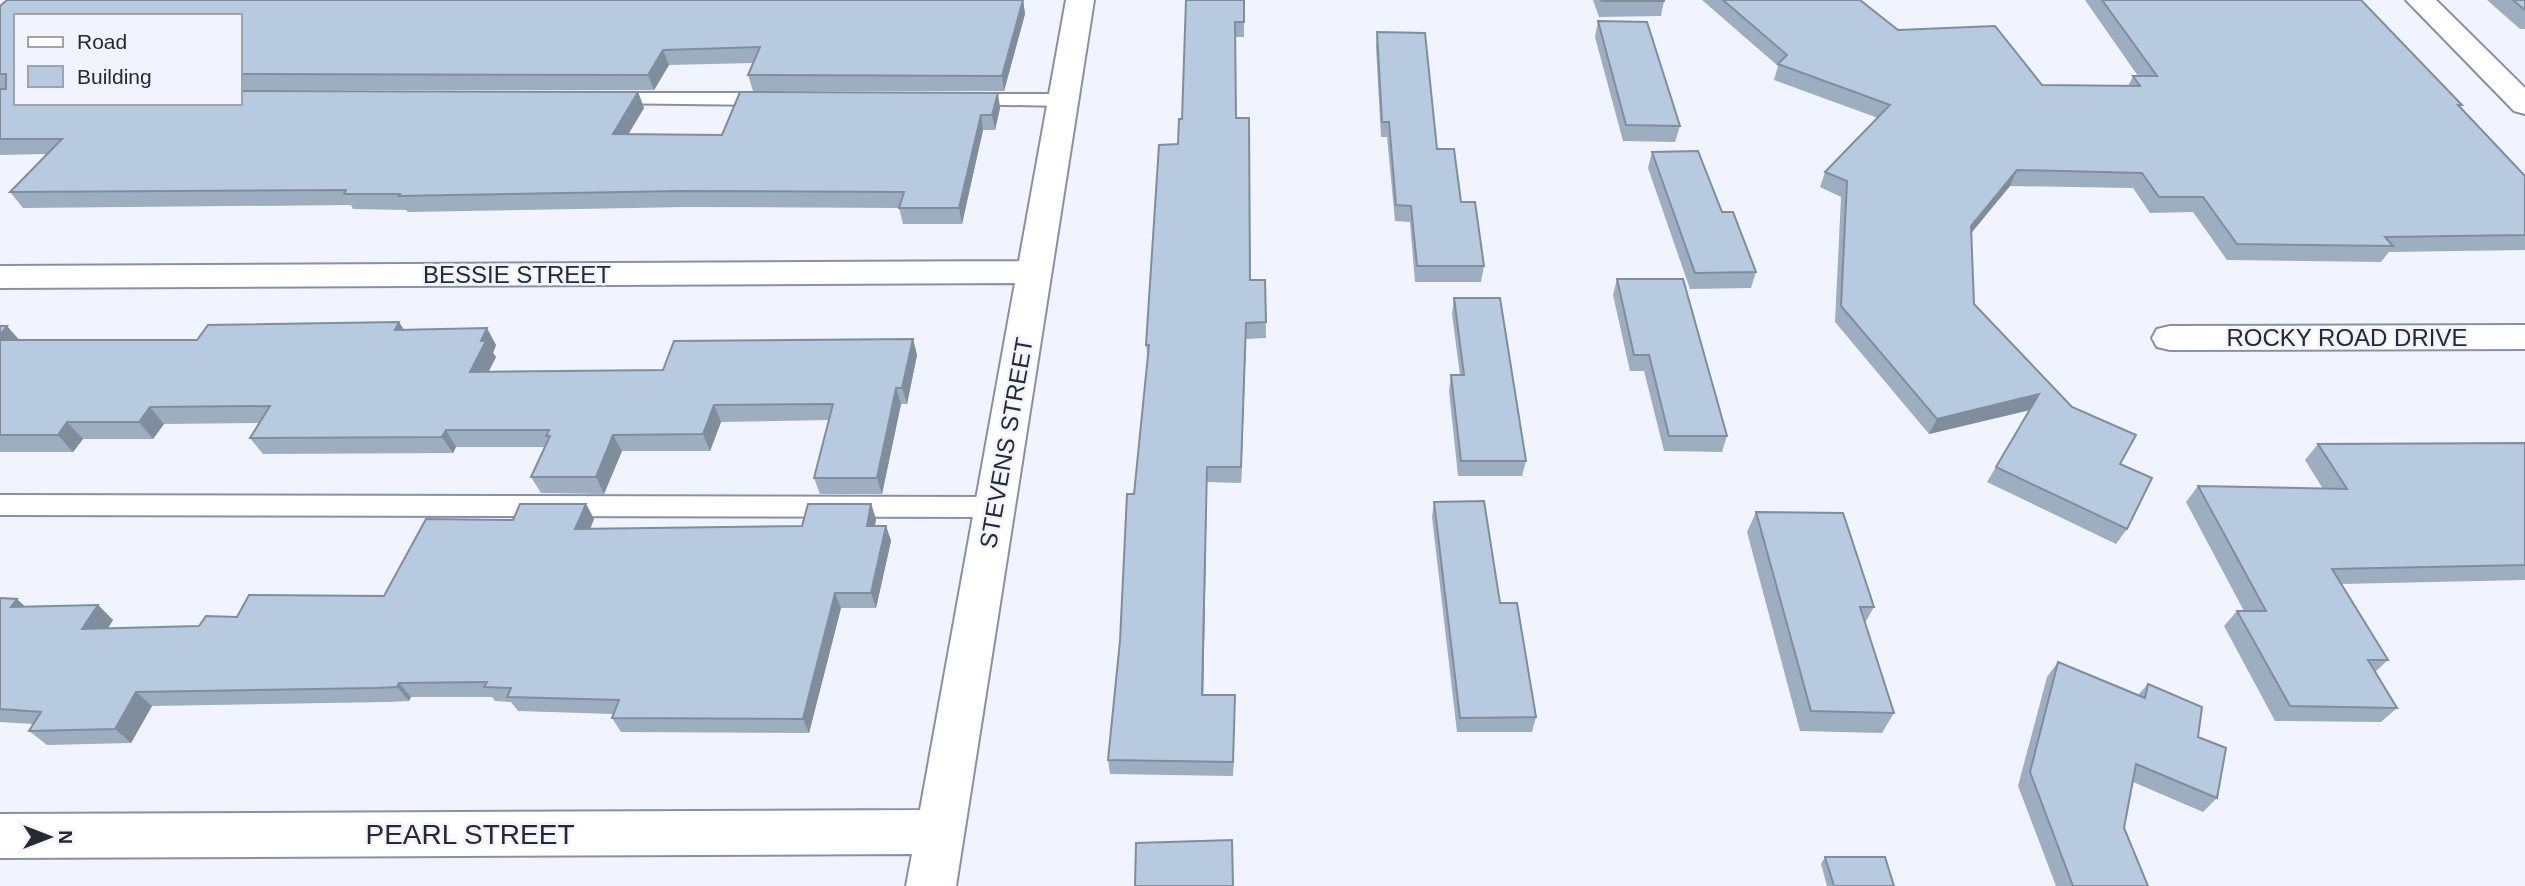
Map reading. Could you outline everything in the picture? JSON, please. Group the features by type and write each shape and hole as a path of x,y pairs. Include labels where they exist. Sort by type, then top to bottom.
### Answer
{"street":[{"name":"STEVENS STREET","path":"931,886 1080,0"},
{"path":"2420,0 2525,105"},
{"name":"BESSIE STREET","path":"0,277 1034,272"},
{"name":"ROCKY ROAD DRIVE","path":"2170,338 2525,337"},
{"name":"PEARL STREET","path":"0,836 940,832"}],"lane":[{"path":"589,99 784,99"},
{"path":"951,100 1063,100"},
{"path":"0,505 995,507"}],"building":[{"path":"7,0 1023,0 1002,76 748,75 760,47 663,50 648,75 242,74 242,14 14,14 14,105 242,105 242,91 638,92 613,134 722,135 740,92 998,93 992,115 981,115 959,208 899,208 904,192 681,191 399,196 400,194 344,194 346,190 10,192 62,139 0,139 0,89 6,89 6,74 0,74 0,6"},
{"path":"1186,0 1244,0 1244,22 1235,22 1236,118 1249,118 1250,280 1265,280 1266,322 1246,323 1241,467 1207,467 1202,695 1235,695 1233,762 1108,760 1120,641 1127,494 1134,494 1149,345 1146,345 1159,145 1178,144 1179,119 1182,119"},
{"path":"1664,0 1664,1 1602,1"},
{"path":"1723,0 1860,0 1898,30 1995,26 2042,85 2140,86 2133,76 2157,76 2102,0 2361,0 2462,105 2458,105 2525,176 2525,235 2385,237 2393,246 2237,244 2203,197 2159,197 2142,173 2017,170 1971,226 1974,304 2072,407 2136,435 2120,464 2152,478 2127,529 1996,467 2039,394 1937,419 1841,306 1847,181 1825,172 1890,105 1778,64 1787,55"},
{"path":"2513,0 2525,0 2525,10"},
{"path":"1598,21 1647,22 1680,126 1626,125"},
{"path":"1377,32 1425,33 1437,149 1454,149 1461,202 1475,202 1484,266 1417,266 1411,206 1396,205 1389,122 1382,122"},
{"path":"1698,151 1722,212 1733,212 1756,272 1695,273 1652,152"},
{"path":"1617,279 1683,279 1727,436 1669,436 1649,355 1634,355"},
{"path":"1454,298 1500,298 1526,461 1461,461 1451,375 1464,375"},
{"path":"399,322 395,330 487,328 481,341 486,341 470,372 663,370 674,341 913,339 902,388 896,388 877,478 814,478 833,404 714,405 703,434 613,435 596,477 531,477 550,436 546,436 549,430 446,430 442,437 250,438 270,406 150,407 139,422 67,422 58,435 0,435 0,340 197,340 208,325"},
{"path":"0,326 7,326 0,335"},
{"path":"2525,443 2525,565 2332,569 2388,660 2368,660 2397,708 2290,706 2237,611 2266,611 2198,486 2347,489 2318,444"},
{"path":"1484,501 1500,603 1517,603 1536,717 1460,718 1434,502"},
{"path":"520,504 586,504 575,529 802,526 808,504 871,504 867,526 886,526 871,593 835,593 803,719 612,718 619,700 507,697 511,688 484,687 487,682 399,683 397,687 376,688 136,692 115,729 29,731 41,712 0,709 0,598 17,599 11,607 98,605 82,629 199,626 206,616 237,617 249,595 384,596 426,519 513,520"},
{"path":"1756,512 1843,513 1874,607 1860,607 1894,713 1811,711"},
{"path":"2058,662 2145,698 2148,684 2202,707 2198,737 2226,748 2217,798 2136,764 2124,828 2148,886 2073,886 2030,772"},
{"path":"1232,840 1233,886 1135,886 1136,843"},
{"path":"1825,857 1885,857 1894,886 1834,886"}]}
